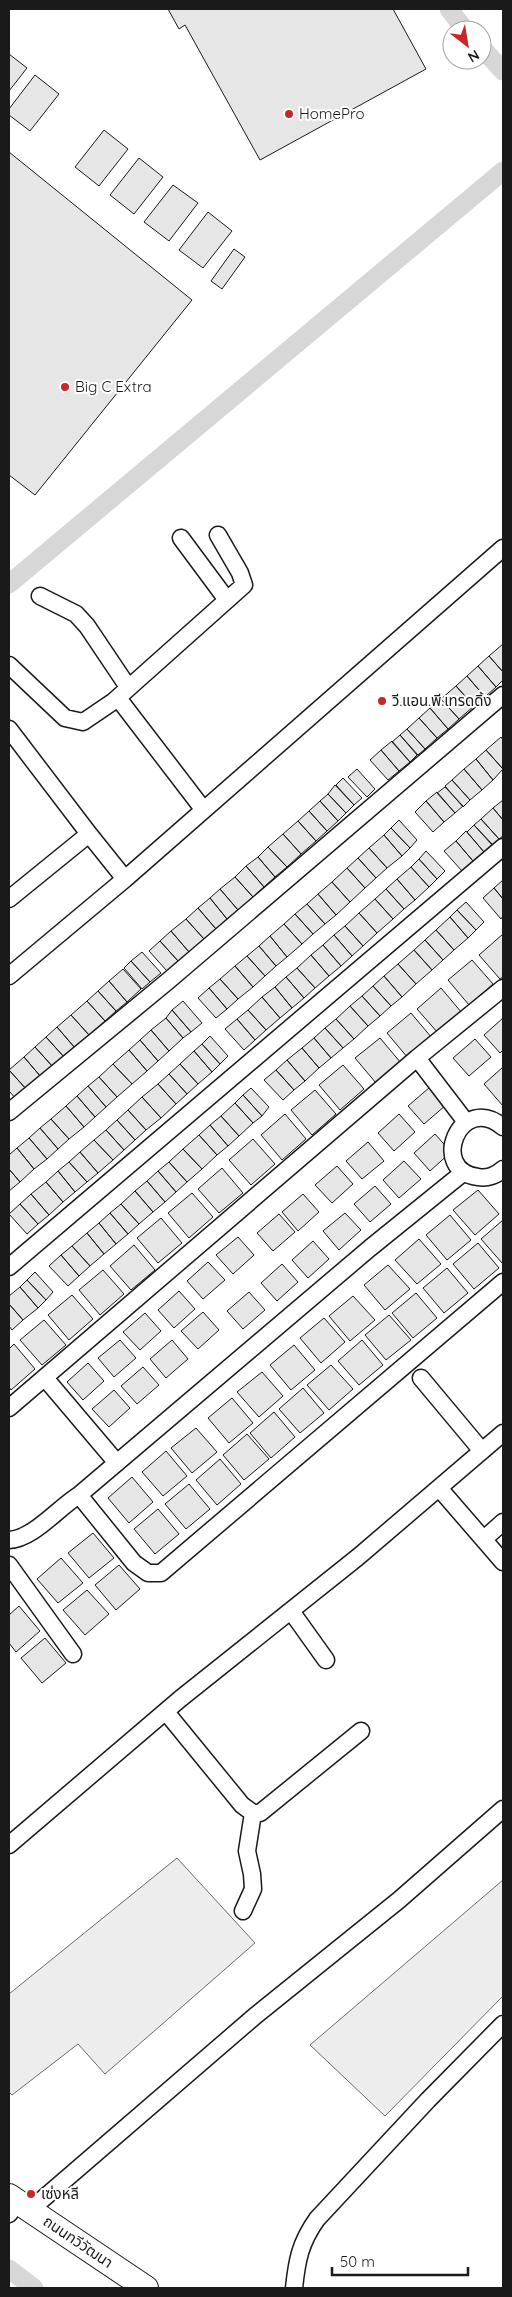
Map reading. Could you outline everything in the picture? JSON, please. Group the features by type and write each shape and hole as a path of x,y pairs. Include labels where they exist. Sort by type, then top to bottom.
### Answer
{"main road":[{"name":"ถนนทวีวัฒนา","path":"17,2206 146,2288"}],"street":[{"path":"9,665 64,718 83,722 123,693 244,585 240,573 218,535"},
{"path":"181,538 228,600"},
{"path":"9,976 126,879 503,548"},
{"path":"40,596 76,614 87,626 123,693 203,810"},
{"path":"9,1112 168,981 503,695"},
{"path":"9,729 126,879"},
{"path":"9,899 89,834"},
{"path":"9,1267 503,847"},
{"path":"9,1408 417,1058 503,988"},
{"path":"417,1058 466,1122"},
{"path":"503,1127 487,1118 476,1118 466,1122 458,1130 452,1146 456,1163 464,1172 473,1177 483,1178 503,1171"},
{"path":"9,1540 14,1540 36,1528 79,1495 370,1248 464,1172"},
{"path":"79,1495 134,1563 148,1572 161,1573 503,1282"},
{"path":"45,1378 117,1463"},
{"path":"421,1378 482,1450"},
{"path":"9,1845 166,1712 291,1611 503,1433"},
{"path":"439,1488 503,1562"},
{"path":"484,1540 503,1522"},
{"path":"9,1565 73,1654"},
{"path":"291,1611 326,1660"},
{"path":"166,1712 242,1805 253,1814"},
{"path":"253,1814 260,1812 361,1731"},
{"path":"17,2206 399,1900 503,1810"},
{"path":"243,1911 253,1889 247,1851 253,1814"},
{"path":"294,2288 297,2262 304,2238 317,2219 503,2024"}],"shaded area":[{"path":"177,1858 255,1943 105,2074 78,2044 12,2095 9,2092 9,1994"},
{"path":"503,1880 503,1996 385,2116 310,2045"}],"building":[{"name":"HomePro","path":"168,9 393,9 426,69 260,160 185,25 179,29"},
{"path":"9,54 27,68 9,91"},
{"path":"35,75 59,94 30,131 9,115 9,109"},
{"path":"104,130 128,149 99,186 75,167"},
{"name":"Big C Extra","path":"9,152 192,300 35,495 9,475"},
{"path":"139,158 163,177 134,214 110,195"},
{"path":"173,185 198,203 169,241 144,222"},
{"path":"208,212 232,231 203,268 179,250"},
{"path":"234,249 245,257 222,289 211,281"},
{"path":"503,644 503,672 489,656"},
{"path":"489,656 503,672 503,680 496,687 478,666"},
{"path":"478,666 496,687 485,697 467,676"},
{"path":"467,676 485,697 474,706 456,686"},
{"path":"456,686 474,706 459,719 441,699"},
{"path":"441,699 459,719 448,729 430,708"},
{"path":"430,708 448,729 437,738 419,718"},
{"path":"419,718 437,738 425,749 407,729"},
{"path":"407,729 425,749 418,755 400,735"},
{"path":"400,735 417,755 410,762 392,742"},
{"path":"501,737 503,740 503,769 486,750"},
{"path":"392,741 410,762 399,771 381,750"},
{"path":"381,750 399,771 388,780 370,760"},
{"path":"486,750 503,769 493,780 476,759"},
{"path":"476,759 493,780 482,790 464,769"},
{"path":"357,769 375,789 367,797 348,777"},
{"path":"464,769 482,790 470,800 452,780"},
{"path":"343,778 362,798 354,805 336,785"},
{"path":"452,780 470,800 463,807 445,786"},
{"path":"335,785 354,805 346,813 328,794"},
{"path":"445,787 463,806 455,813 437,793"},
{"path":"437,792 455,813 444,822 426,801"},
{"path":"328,794 346,813 338,821 320,801"},
{"path":"503,800 503,820 493,808"},
{"path":"320,801 338,821 327,831 309,811"},
{"path":"426,801 444,822 433,832 415,812"},
{"path":"493,808 503,820 503,836 499,839 481,819"},
{"path":"309,811 327,831 316,841 298,821"},
{"path":"481,819 499,839 493,845 474,825"},
{"path":"399,820 417,840 410,848 391,828"},
{"path":"298,821 316,841 301,854 283,834"},
{"path":"474,825 492,845 484,852 467,832"},
{"path":"391,828 410,848 402,856 384,835"},
{"path":"466,831 484,852 473,861 456,841"},
{"path":"283,834 301,854 287,867 268,847"},
{"path":"384,835 402,856 387,868 369,848"},
{"path":"456,841 473,861 462,871 444,851"},
{"path":"268,847 287,867 275,877 258,857"},
{"path":"369,848 387,868 376,878 358,858"},
{"path":"426,851 445,871 437,879 419,859"},
{"path":"258,857 275,877 264,887 246,866"},
{"path":"358,858 376,878 365,888 347,868"},
{"path":"419,859 437,879 429,887 411,867"},
{"path":"246,866 264,887 253,897 235,877"},
{"path":"411,867 429,887 415,900 397,879"},
{"path":"347,868 365,888 350,902 332,882"},
{"path":"235,877 253,897 238,910 220,889"},
{"path":"397,879 415,900 404,909 386,889"},
{"path":"503,880 503,899 494,888"},
{"path":"332,882 350,902 336,915 318,894"},
{"path":"494,888 503,899 503,916 501,919 483,898"},
{"path":"220,889 238,910 227,919 210,898"},
{"path":"386,889 404,909 393,919 375,899"},
{"path":"318,894 336,915 325,924 307,904"},
{"path":"210,898 227,919 216,929 198,908"},
{"path":"375,899 393,919 377,933 359,913"},
{"path":"466,902 484,922 476,930 457,910"},
{"path":"307,904 325,924 313,934 295,914"},
{"path":"198,908 216,929 204,939 186,919"},
{"path":"457,910 476,930 468,938 450,917"},
{"path":"359,913 377,933 363,946 345,926"},
{"path":"295,914 313,934 302,944 284,924"},
{"path":"450,917 468,938 454,950 436,930"},
{"path":"186,919 204,939 189,952 171,931"},
{"path":"284,924 302,944 287,957 270,936"},
{"path":"345,926 363,946 352,956 334,935"},
{"path":"436,930 454,950 443,960 425,940"},
{"path":"171,931 189,952 178,961 160,941"},
{"path":"503,934 503,977 500,979 479,955"},
{"path":"334,935 352,956 341,966 323,945"},
{"path":"270,936 287,957 276,966 259,946"},
{"path":"425,940 443,960 432,970 414,950"},
{"path":"160,941 178,961 167,971 149,951"},
{"path":"323,945 341,966 329,976 311,955"},
{"path":"259,946 276,966 265,976 247,956"},
{"path":"414,950 432,970 416,984 398,964"},
{"path":"142,952 161,973 150,982 131,961"},
{"path":"311,955 329,976 315,988 297,968"},
{"path":"247,956 265,976 253,987 235,966"},
{"path":"472,960 493,984 469,1005 448,980"},
{"path":"131,961 150,982 142,989 124,968"},
{"path":"398,964 416,984 402,997 384,976"},
{"path":"235,966 253,987 238,999 220,979"},
{"path":"297,968 315,988 304,998 286,977"},
{"path":"123,969 141,989 127,1002 109,981"},
{"path":"384,976 402,997 391,1006 373,986"},
{"path":"286,977 304,998 292,1008 275,987"},
{"path":"220,979 238,999 227,1009 209,988"},
{"path":"109,981 127,1002 116,1011 98,991"},
{"path":"373,986 391,1006 380,1016 362,996"},
{"path":"275,987 292,1008 280,1018 262,997"},
{"path":"209,988 227,1009 216,1018 198,998"},
{"path":"441,988 462,1013 438,1033 417,1009"},
{"path":"98,991 116,1011 105,1021 87,1001"},
{"path":"362,996 380,1016 368,1026 350,1006"},
{"path":"262,997 280,1018 266,1030 248,1010"},
{"path":"87,1001 105,1021 89,1035 71,1015"},
{"path":"183,1001 202,1023 191,1032 172,1010"},
{"path":"350,1006 368,1026 354,1039 336,1019"},
{"path":"172,1010 191,1032 183,1038 166,1018"},
{"path":"248,1010 266,1030 255,1040 237,1019"},
{"path":"411,1013 432,1038 408,1058 387,1033"},
{"path":"71,1015 89,1035 75,1048 57,1027"},
{"path":"166,1018 183,1038 169,1051 151,1030"},
{"path":"503,1018 503,1050 500,1053 484,1035"},
{"path":"237,1019 255,1040 244,1050 225,1029"},
{"path":"336,1019 354,1039 343,1048 325,1028"},
{"path":"57,1027 75,1048 64,1057 46,1037"},
{"path":"325,1028 343,1048 331,1058 314,1038"},
{"path":"151,1030 169,1051 158,1061 140,1040"},
{"path":"210,1036 228,1056 220,1064 202,1044"},
{"path":"46,1037 64,1057 53,1067 35,1047"},
{"path":"314,1038 331,1058 319,1068 302,1048"},
{"path":"380,1038 401,1063 376,1083 355,1058"},
{"path":"475,1039 491,1057 469,1076 453,1058"},
{"path":"140,1040 158,1061 147,1071 129,1050"},
{"path":"202,1044 220,1064 212,1072 194,1051"},
{"path":"35,1047 53,1067 41,1077 24,1057"},
{"path":"302,1048 319,1068 305,1081 287,1060"},
{"path":"129,1050 147,1071 132,1084 113,1064"},
{"path":"194,1051 212,1072 198,1084 180,1064"},
{"path":"24,1057 41,1077 27,1090 9,1070"},
{"path":"287,1060 305,1081 294,1090 276,1070"},
{"path":"113,1064 132,1084 117,1097 99,1077"},
{"path":"180,1064 198,1084 187,1094 169,1074"},
{"path":"343,1065 364,1089 340,1110 319,1085"},
{"path":"503,1067 503,1106 484,1084"},
{"path":"9,1070 27,1090 16,1099 9,1091"},
{"path":"276,1070 294,1090 283,1100 264,1080"},
{"path":"169,1074 187,1094 176,1104 158,1084"},
{"path":"99,1077 117,1097 106,1107 88,1086"},
{"path":"158,1084 176,1104 161,1118 142,1097"},
{"path":"88,1086 106,1107 95,1117 77,1096"},
{"path":"430,1087 446,1105 424,1124 408,1106"},
{"path":"251,1088 269,1107 262,1116 243,1095"},
{"path":"315,1090 336,1114 312,1135 291,1110"},
{"path":"243,1095 262,1116 253,1123 235,1103"},
{"path":"77,1096 95,1117 84,1127 66,1106"},
{"path":"142,1097 161,1118 146,1130 128,1110"},
{"path":"235,1103 253,1123 239,1136 221,1116"},
{"path":"66,1106 84,1127 69,1139 51,1119"},
{"path":"128,1110 146,1130 135,1140 117,1120"},
{"path":"285,1114 306,1139 282,1160 261,1135"},
{"path":"399,1114 415,1132 394,1151 378,1133"},
{"path":"221,1116 239,1136 228,1146 210,1125"},
{"path":"51,1119 69,1139 58,1149 40,1128"},
{"path":"117,1120 135,1140 124,1150 106,1130"},
{"path":"210,1125 228,1146 217,1155 199,1135"},
{"path":"40,1128 58,1149 47,1159 29,1138"},
{"path":"106,1130 124,1150 113,1160 94,1140"},
{"path":"435,1134 451,1152 430,1171 414,1153"},
{"path":"199,1135 217,1155 202,1169 183,1149"},
{"path":"29,1138 47,1159 34,1169 17,1148"},
{"path":"253,1139 275,1164 251,1185 229,1160"},
{"path":"94,1140 113,1160 98,1173 80,1152"},
{"path":"368,1142 384,1161 362,1179 346,1161"},
{"path":"17,1148 34,1169 20,1182 9,1169 9,1155"},
{"path":"183,1149 202,1169 187,1182 169,1162"},
{"path":"80,1152 98,1173 87,1182 69,1162"},
{"path":"404,1161 421,1179 399,1198 383,1180"},
{"path":"69,1162 87,1182 75,1192 58,1171"},
{"path":"169,1162 187,1182 176,1192 158,1171"},
{"path":"337,1166 353,1184 332,1203 315,1185"},
{"path":"222,1168 243,1193 219,1213 198,1189"},
{"path":"9,1169 20,1182 9,1191"},
{"path":"58,1171 75,1192 63,1202 46,1182"},
{"path":"158,1171 176,1192 165,1202 147,1181"},
{"path":"147,1181 165,1202 153,1212 135,1191"},
{"path":"46,1182 63,1202 49,1215 31,1194"},
{"path":"375,1186 391,1204 370,1222 354,1204"},
{"path":"478,1190 499,1214 475,1235 453,1210"},
{"path":"135,1191 153,1212 139,1224 121,1204"},
{"path":"192,1193 213,1217 189,1238 168,1213"},
{"path":"31,1194 49,1215 38,1224 20,1204"},
{"path":"303,1194 319,1212 298,1231 282,1212"},
{"path":"20,1204 38,1224 27,1234 9,1214"},
{"path":"121,1204 139,1224 128,1234 110,1213"},
{"path":"110,1213 128,1234 116,1244 99,1223"},
{"path":"345,1213 361,1230 339,1250 323,1231"},
{"path":"279,1214 295,1232 273,1251 257,1233"},
{"path":"450,1215 471,1240 447,1260 426,1235"},
{"path":"161,1218 182,1243 158,1263 137,1238"},
{"path":"503,1220 503,1263 502,1263 481,1239"},
{"path":"99,1223 116,1244 104,1254 87,1233"},
{"path":"87,1233 104,1254 90,1266 72,1246"},
{"path":"238,1237 254,1255 233,1274 216,1255"},
{"path":"419,1239 441,1264 417,1284 395,1260"},
{"path":"313,1241 329,1259 308,1278 292,1260"},
{"path":"478,1243 499,1268 474,1289 453,1264"},
{"path":"134,1245 155,1270 131,1290 110,1266"},
{"path":"72,1246 90,1266 79,1276 61,1255"},
{"path":"61,1255 79,1276 68,1286 49,1266"},
{"path":"208,1262 225,1280 203,1299 187,1281"},
{"path":"282,1264 298,1282 277,1301 261,1283"},
{"path":"388,1265 410,1289 385,1310 364,1285"},
{"path":"447,1268 468,1293 444,1313 423,1288"},
{"path":"103,1270 124,1294 100,1315 79,1290"},
{"path":"35,1272 53,1292 46,1300 27,1280"},
{"path":"27,1280 46,1300 38,1308 20,1287"},
{"path":"20,1287 38,1308 23,1320 9,1304 9,1296"},
{"path":"179,1291 195,1309 174,1328 158,1310"},
{"path":"249,1292 265,1310 243,1329 227,1311"},
{"path":"416,1293 437,1318 413,1338 392,1313"},
{"path":"72,1295 93,1319 69,1340 48,1315"},
{"path":"353,1296 375,1320 350,1341 329,1316"},
{"path":"9,1304 23,1320 12,1330 9,1326"},
{"path":"203,1312 219,1330 198,1349 181,1331"},
{"path":"145,1313 161,1331 140,1350 123,1332"},
{"path":"389,1315 411,1340 386,1360 365,1335"},
{"path":"324,1318 345,1342 321,1363 300,1338"},
{"path":"44,1320 66,1345 42,1365 20,1340"},
{"path":"120,1340 136,1358 114,1377 98,1358"},
{"path":"172,1340 188,1359 166,1378 150,1359"},
{"path":"362,1340 383,1365 359,1385 338,1361"},
{"path":"14,1344 35,1369 11,1390 9,1387 9,1349"},
{"path":"294,1345 315,1370 291,1390 270,1365"},
{"path":"88,1363 104,1381 83,1400 67,1382"},
{"path":"331,1365 353,1389 329,1410 307,1385"},
{"path":"143,1367 159,1385 137,1404 121,1386"},
{"path":"262,1372 283,1396 259,1417 237,1392"},
{"path":"303,1388 324,1413 300,1433 279,1409"},
{"path":"114,1390 130,1408 109,1427 92,1409"},
{"path":"232,1398 253,1423 229,1443 208,1418"},
{"path":"274,1412 295,1437 271,1458 250,1433"},
{"path":"196,1428 217,1452 192,1473 171,1448"},
{"path":"247,1434 269,1459 244,1480 223,1455"},
{"path":"166,1451 187,1476 163,1496 142,1472"},
{"path":"220,1459 241,1484 217,1505 196,1480"},
{"path":"132,1477 153,1502 129,1523 108,1498"},
{"path":"189,1484 210,1509 186,1529 165,1504"},
{"path":"158,1509 179,1534 155,1554 134,1529"},
{"path":"93,1533 114,1558 89,1578 68,1553"},
{"path":"61,1558 83,1583 58,1603 37,1579"},
{"path":"119,1565 140,1589 116,1610 95,1585"},
{"path":"87,1590 109,1614 85,1635 63,1610"},
{"path":"19,1606 40,1631 16,1652 9,1643 9,1615"},
{"path":"45,1638 66,1663 42,1683 21,1658"}],"waterway":[{"path":"449,9 457,20"},
{"path":"492,59 503,71"},
{"path":"9,584 503,171"},
{"path":"9,2269 34,2288"}],"place":[{"name":"HomePro","path":"289,114"},
{"name":"Big C Extra","path":"65,387"},
{"name":"วี.แอน.พี.เทรดดิ้ง","path":"382,701"},
{"name":"เซ่งหลี","path":"31,2194"}]}
